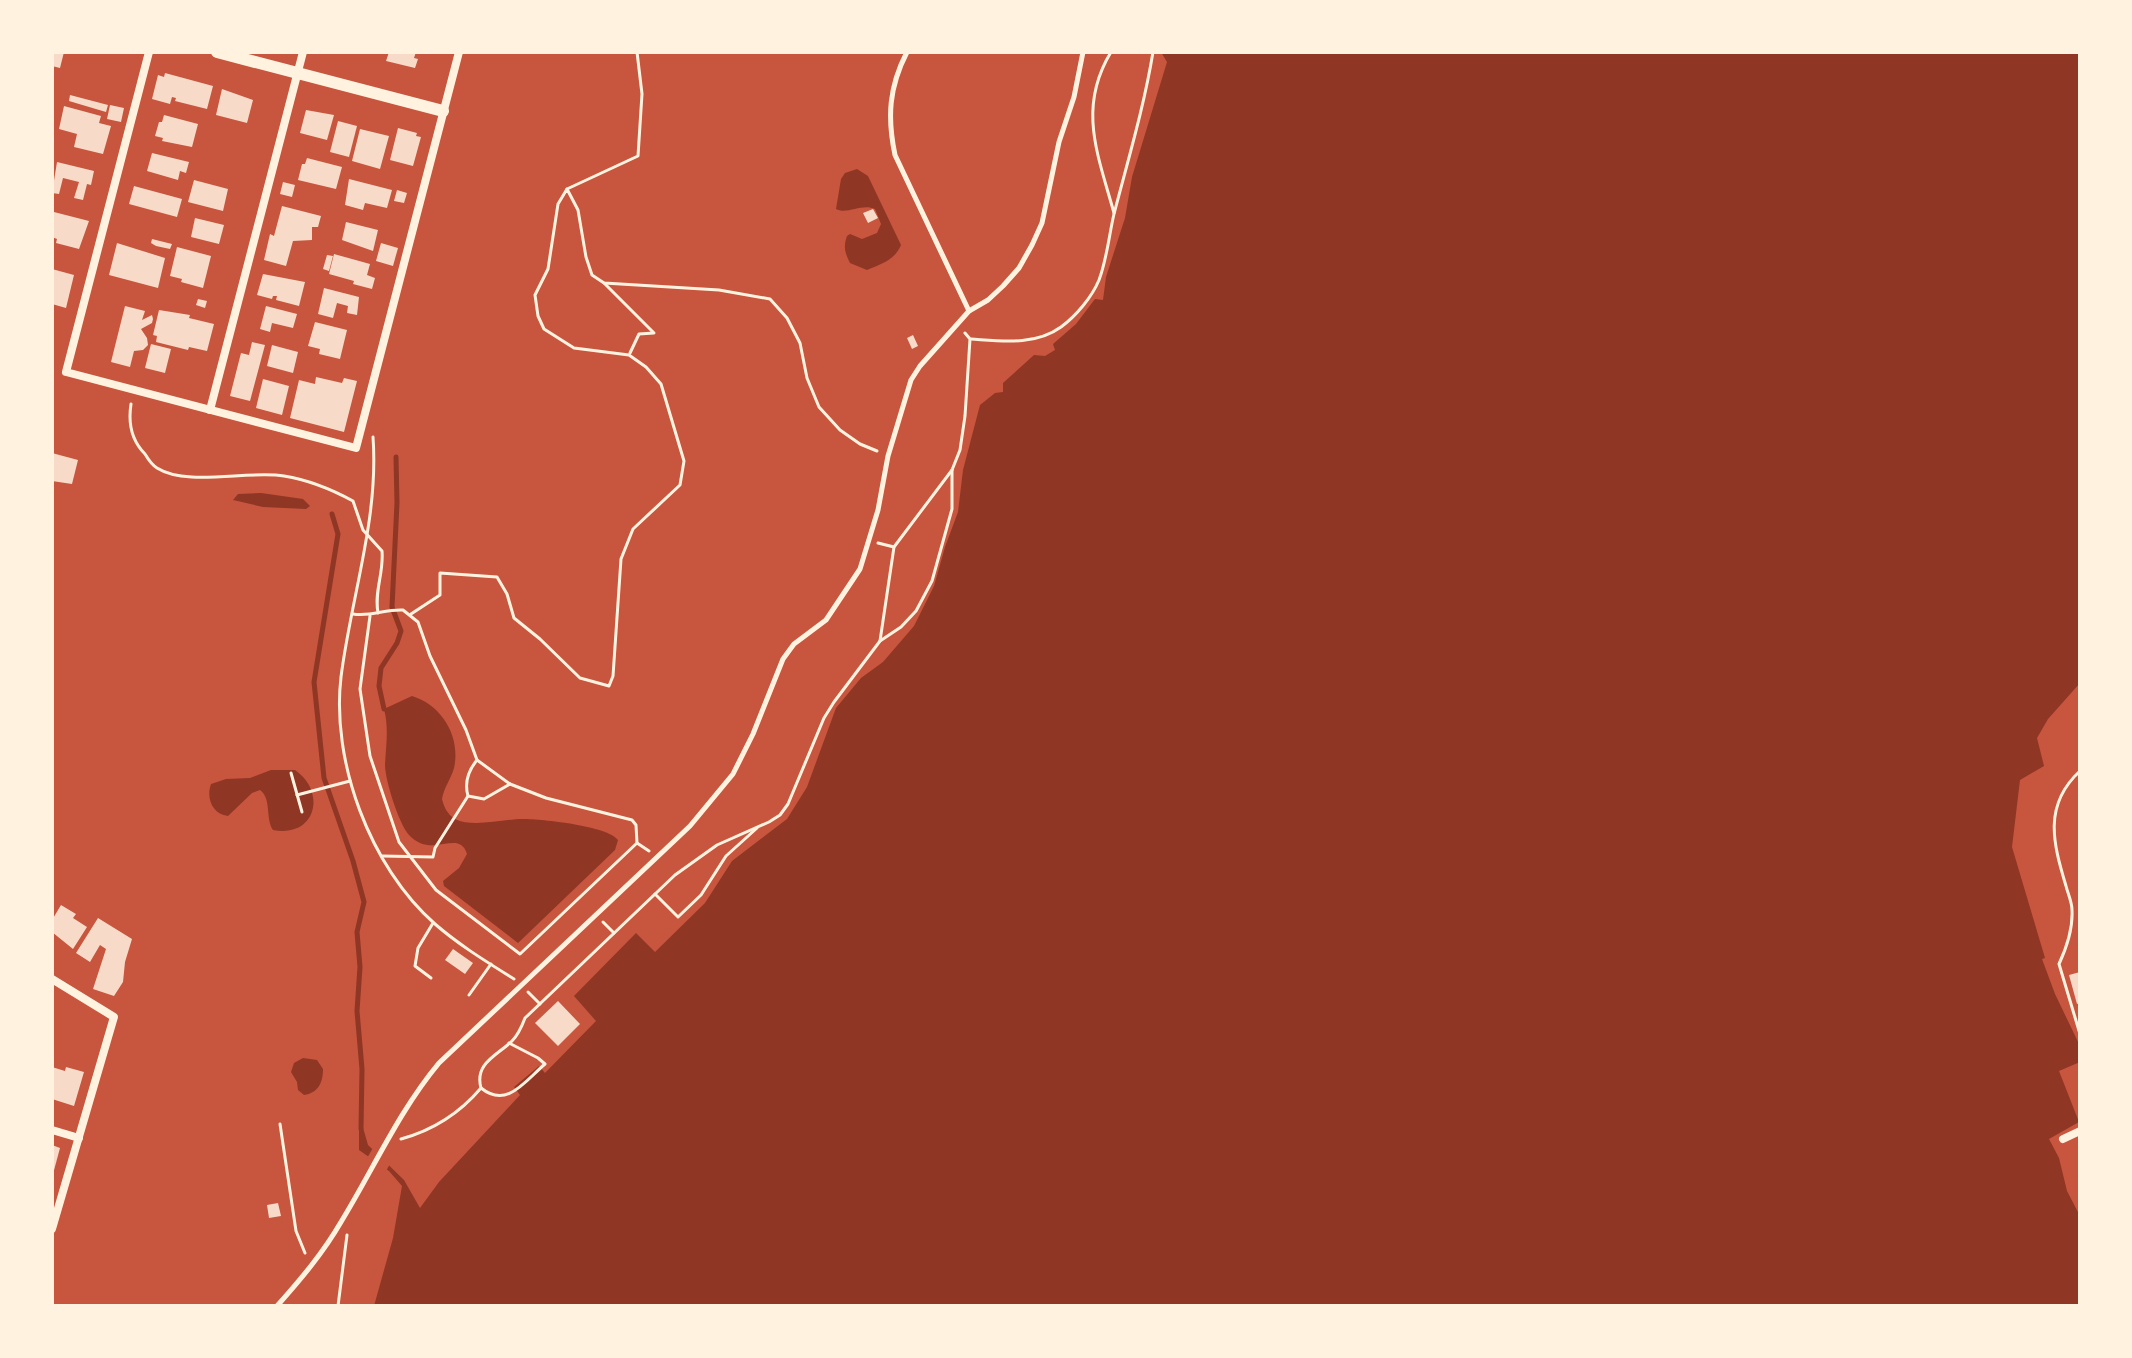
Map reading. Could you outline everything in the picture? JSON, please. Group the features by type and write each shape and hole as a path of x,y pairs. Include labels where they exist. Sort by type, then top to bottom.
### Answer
{"street":[{"path":"149,52 66,372 356,448 459,52"},
{"path":"217,52 443,111"},
{"path":"210,410 303,52"},
{"path":"52,979 114,1017 52,1229"},
{"path":"52,1130 79,1138"},
{"path":"2063,1139 2080,1131"}],"lane":[{"path":"907,52 896,73 890,100 889,128 895,155 969,311"},
{"path":"277,1306 315,1263 413,1095 439,1063 520,983 690,826 733,774 783,659 794,644 826,620 860,569 878,510 888,456 911,380 969,311 988,300 1019,268 1042,223 1083,52"}],"path":[{"path":"411,614 440,595 440,573 497,577 507,594 514,618 580,678 609,686 613,676 621,559 633,529 680,485 684,461 661,384 646,367 629,355 574,348 544,329 538,316 535,295 548,269 558,204 567,189 638,156 642,94 637,52"},
{"path":"1111,52 1097,83 1092,124 1114,214"},
{"path":"970,339 1021,341 1036,338 1061,327 1092,293 1099,280 1147,90 1153,52"},
{"path":"567,189 578,210 592,275 654,333 639,334 629,355"},
{"path":"604,283 719,290 770,299 787,318 800,343 807,378 819,407 840,430 860,444 888,456"},
{"path":"880,641 894,547 952,470 960,450 970,339 958,324"},
{"path":"133,390 128,420 137,446 156,468 182,477 234,474 283,476 329,488 353,501 363,530 382,551 382,575 376,594 378,613"},
{"path":"361,427 372,430 374,456 368,537 341,677 340,727 348,781 382,856 401,886 433,923 520,983"},
{"path":"509,1043 545,1064 511,1093 493,1096 481,1088 482,1068 509,1043 514,1039 525,1018 655,894 705,852 780,815 788,804 824,718 880,641 901,627 916,611 932,581 952,509 952,470"},
{"path":"353,614 370,616 393,610 411,614 418,622 477,760 510,784 562,804 632,820 636,825 637,843 656,858"},
{"path":"370,616 360,689 370,756 399,842 436,890 520,954 637,843"},
{"path":"382,856 433,857 435,848 468,796 467,779 477,760"},
{"path":"2080,771 2066,785 2053,818 2055,843 2073,906 2067,945 2059,964 2080,1034"},
{"path":"291,773 302,812"},
{"path":"297,795 348,781"},
{"path":"468,796 484,799 510,784"},
{"path":"655,894 678,917 701,895 733,848 759,826"},
{"path":"431,978 415,966 418,948 433,923"},
{"path":"469,995 491,964"},
{"path":"397,1140 421,1134 438,1125 469,1102 481,1088"},
{"path":"280,1124 298,1241 308,1258 315,1263"},
{"path":"338,1306 347,1231"}],"shaded area":[{"path":"1161,52 2080,52 2080,683 2048,719 2037,738 2044,766 2020,780 2012,847 2045,958 2042,959 2080,1046 2080,1062 2059,1071 2079,1122 2049,1139 2059,1158 2067,1191 2080,1216 2080,1306 374,1306 393,1238 402,1186 389,1171 359,1150 359,1125 362,1124 368,1145 404,1180 420,1208 439,1182 520,1095 514,1087 539,1066 545,1073 596,1021 574,996 636,933 655,952 705,903 732,861 787,819 807,787 836,708 861,678 883,662 914,626 934,586 958,512 963,470 980,405 995,393 1003,392 1003,383 1034,355 1045,356 1055,350 1053,344 1076,324 1095,299 1103,300 1106,277 1125,218 1132,177 1167,62"},
{"path":"857,169 868,176 901,245 891,258 867,270 850,263 845,243 850,234 862,239 877,233 881,224 875,209 836,209 841,179 845,173"},
{"path":"261,493 303,499 310,506 306,509 263,507 233,500 238,494"},
{"path":"412,696 432,707 452,734 454,768 442,799 446,810 455,819 470,823 523,819 559,822 589,827 618,840 615,850 518,943 444,886 443,881 459,868 467,854 463,847 451,843 427,845 418,842 401,822 386,772 384,709"},
{"path":"271,770 295,770 311,790 312,811 299,827 288,831 273,830 266,798 260,790 252,793 228,816 214,809 209,795 211,784 226,779 250,778"},
{"path":"303,1058 317,1060 323,1069 319,1086 304,1095 298,1090 291,1072 294,1063"}],"pier":[{"path":"374,1146 391,1162 385,1173 366,1160"}],"building":[{"path":"52,52 64,52 60,68 52,66"},
{"path":"389,52 416,52 414,58 418,59 415,68 386,61"},
{"path":"165,73 213,86 207,109 175,101 176,98 172,97 170,104 152,99 158,75 164,77"},
{"path":"222,89 253,100 247,123 216,115"},
{"path":"70,95 108,105 106,112 69,101"},
{"path":"110,105 124,108 121,122 107,119"},
{"path":"64,106 101,116 99,123 111,126 103,154 74,147 77,134 59,129"},
{"path":"306,110 334,115 327,140 300,133"},
{"path":"164,115 198,124 192,147 162,141 163,138 155,136"},
{"path":"338,121 357,126 349,157 330,152"},
{"path":"398,128 421,137 413,166 390,160"},
{"path":"360,129 389,136 380,169 352,161"},
{"path":"152,153 189,162 186,173 180,171 178,180 147,171"},
{"path":"307,158 342,167 336,189 298,180"},
{"path":"57,162 94,171 83,200 74,198 79,182 63,178 59,194 52,193"},
{"path":"349,179 392,190 387,208 365,203 363,210 345,205"},
{"path":"194,180 228,189 223,211 188,202"},
{"path":"283,182 295,185 292,197 280,194"},
{"path":"134,186 182,199 177,217 129,204"},
{"path":"397,190 407,193 404,203 394,201"},
{"path":"282,206 321,216 318,227 312,227 312,240 293,241 286,266 264,260 270,234 274,236"},
{"path":"873,209 878,218 868,223 863,213"},
{"path":"54,212 89,221 79,249 56,243 57,239 52,237"},
{"path":"195,218 224,225 219,244 191,237"},
{"path":"346,222 378,230 373,251 342,240"},
{"path":"152,239 172,244 170,249 156,246 151,243"},
{"path":"117,243 165,258 158,288 109,275"},
{"path":"381,243 398,248 393,266 376,261"},
{"path":"177,247 211,256 203,288 170,276"},
{"path":"334,254 370,264 367,275 375,278 372,289 329,274"},
{"path":"327,255 333,256 329,271 323,269"},
{"path":"52,269 74,275 66,308 52,304"},
{"path":"263,274 305,282 299,306 276,300 277,296 272,299 257,295"},
{"path":"324,288 359,297 357,315 347,313 348,306 337,303 333,318 318,314"},
{"path":"198,299 207,301 205,308 196,305"},
{"path":"125,306 145,311 142,320 152,315 153,319 152,323 141,329 148,345 143,350 134,351 130,367 111,362"},
{"path":"266,306 297,314 293,328 272,323 270,332 260,329"},
{"path":"159,310 190,315 189,318 214,324 207,351 156,342 157,336 153,335"},
{"path":"315,322 347,330 340,359 319,354 320,349 308,346"},
{"path":"913,335 918,346 912,349 907,338"},
{"path":"252,342 265,345 250,401 230,396 241,353 249,355"},
{"path":"151,344 171,349 165,373 145,368"},
{"path":"272,345 298,352 293,373 267,366"},
{"path":"316,377 342,383 344,378 357,381 344,432 290,418 299,380 315,384"},
{"path":"263,379 289,386 282,415 256,408"},
{"path":"52,453 78,460 72,484 52,481"},
{"path":"61,905 76,914 73,918 87,927 73,949 52,932 52,920"},
{"path":"98,918 132,939 123,982 114,996 93,989 106,949 100,945 90,962 76,953"},
{"path":"453,949 473,963 465,974 445,960"},
{"path":"2080,972 2080,1003 2077,1004 2069,975"},
{"path":"558,1001 580,1024 558,1046 535,1023"},
{"path":"52,1067 84,1072 74,1106 52,1099"},
{"path":"52,1145 60,1148 53,1174 52,1173"},
{"path":"278,1203 281,1216 269,1218 267,1205"}],"waterway":[{"path":"384,709 379,686 381,668 401,631 392,607 396,457"},
{"path":"332,514 338,534 314,682 324,778 364,902 357,932 361,1129"}]}
